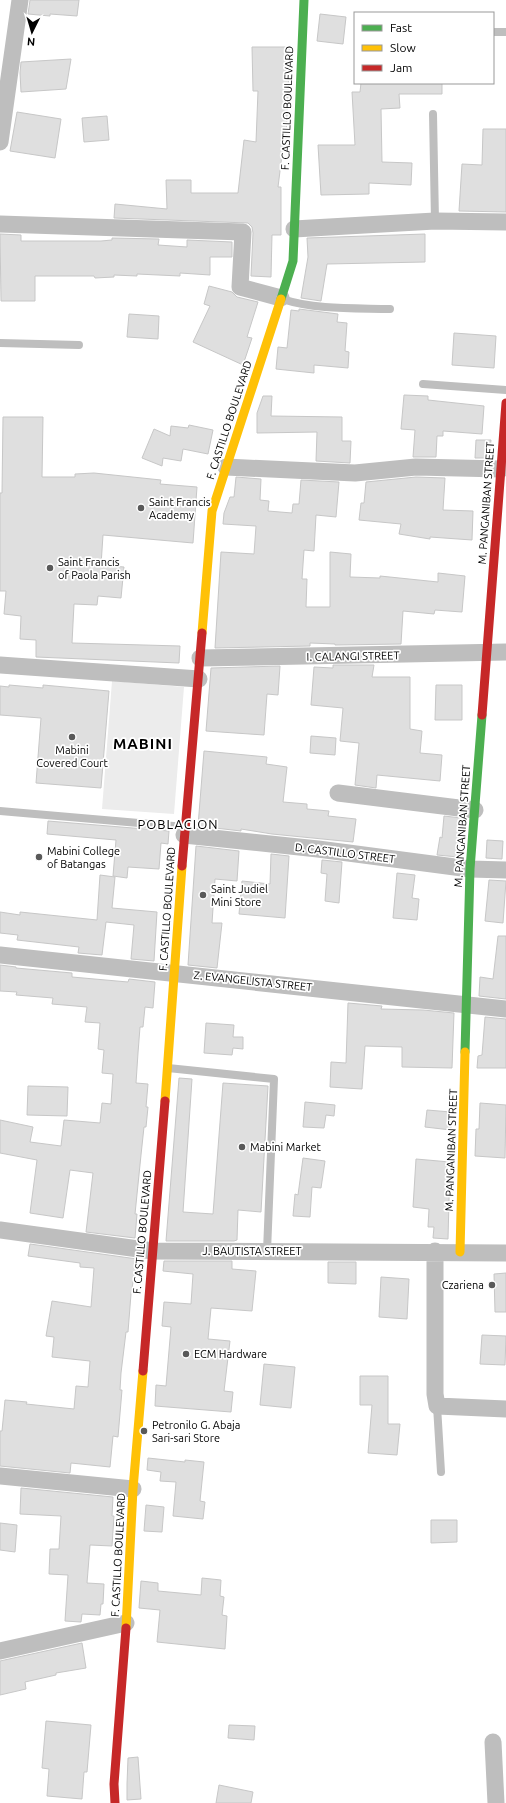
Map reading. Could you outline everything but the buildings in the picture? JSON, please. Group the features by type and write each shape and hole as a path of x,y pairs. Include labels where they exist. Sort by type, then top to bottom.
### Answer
{"main road":[{"name":"F. CASTILLO BOULEVARD","path":"115,1803 114,1784 126,1623 133,1489 168,1068 184,831 199,679 212,510 293,261 304,0"},
{"name":"M. PANGANIBAN STREET","path":"460,1252 470,869 506,403"},
{"path":"104,1803 114,1784"}],"street":[{"path":"0,142 20,0"},
{"path":"294,229 435,221 506,222"},
{"path":"0,224 243,232 240,287 281,298"},
{"path":"226,467 355,472 416,467 501,469"},
{"name":"I. CALANGI STREET","path":"200,658 506,652"},
{"path":"0,665 199,679"},
{"path":"338,793 475,810"},
{"name":"D. CASTILLO STREET","path":"184,831 470,869 506,870"},
{"name":"Z. EVANGELISTA STREET","path":"0,955 175,972 506,1009"},
{"name":"J. BAUTISTA STREET","path":"0,1230 153,1251 435,1251 506,1253"},
{"path":"435,1251 435,1394 437,1406 506,1409"},
{"path":"0,1476 133,1489"},
{"path":"0,1651 126,1623"},
{"path":"493,1742 500,1761 496,1803"}],"lane":[{"path":"494,32 506,32"},
{"path":"433,114 435,221"},
{"path":"281,298 297,304 316,306 390,309"},
{"path":"0,343 79,346"},
{"path":"423,384 506,390"},
{"name":"D. CASTILLO STREET","path":"0,811 184,831"},
{"path":"168,1068 274,1079 266,1251"},
{"path":"437,1406 441,1472"}],"shaded area":[{"path":"112,681 184,687 174,814 102,809"}],"traffic: fast":[{"path":"281,299 293,261 304,0"},
{"path":"465,1052 470,869 482,715"}],"traffic: slow":[{"path":"202,633 212,511 281,299"},
{"path":"165,1101 182,866"},
{"path":"460,1252 465,1052"},
{"path":"126,1628 133,1489 143,1371"}],"traffic: jam":[{"path":"482,715 506,403"},
{"path":"182,866 202,633"},
{"path":"143,1371 165,1101"},
{"path":"115,1803 114,1784 126,1628"}],"place":[{"name":"Saint Francis Academy","path":"141,508"},
{"name":"Saint Francis of Paola Parish","path":"50,568"},
{"name":"Mabini Covered Court","path":"72,737"},
{"name":"Mabini College of Batangas","path":"39,857"},
{"name":"Saint Judiel Mini Store","path":"203,895"},
{"name":"Mabini Market","path":"242,1147"},
{"name":"Czariena","path":"492,1285"},
{"name":"ECM Hardware","path":"186,1354"},
{"name":"Petronilo G. Abaja Sari-sari Store","path":"144,1431"}],"district":[{"name":"MABINI","path":"143,744"},
{"name":"POBLACION","path":"178,824"}]}
